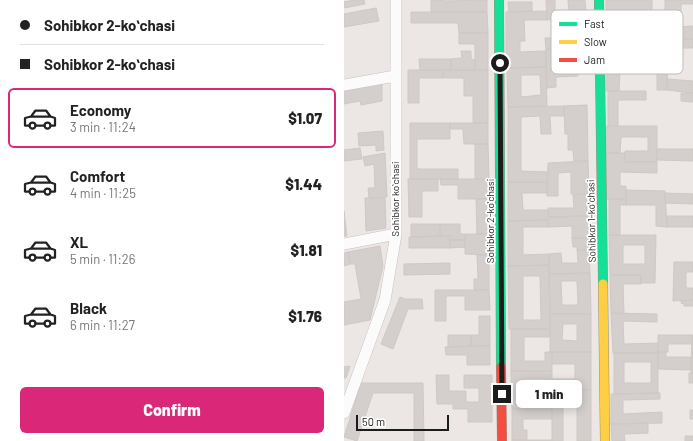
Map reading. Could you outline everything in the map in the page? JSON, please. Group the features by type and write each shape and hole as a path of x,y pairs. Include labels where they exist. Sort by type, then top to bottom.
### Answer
{"street":[{"name":"Sohibkor koʻchasi","path":"344,413 349,388 385,300 396,234 396,0"},
{"name":"Sohibkor 2-koʻchasi","path":"499,0 502,441"},
{"name":"Sohibkor 1-koʻchasi","path":"599,0 599,10"},
{"name":"Sohibkor 1-koʻchasi","path":"600,74 605,441"},
{"path":"344,85 395,76"},
{"path":"344,244 396,234"}],"building":[{"path":"364,0 365,4 344,8 344,2"},
{"path":"431,0 487,0 487,12 431,12"},
{"path":"546,0 555,0 555,10 551,10 551,20 547,20"},
{"path":"568,0 585,0 586,10 569,10"},
{"path":"606,0 652,0 652,10 606,10"},
{"path":"665,0 693,0 693,4 681,4 681,10 665,10"},
{"path":"508,2 532,2 532,11 509,12"},
{"path":"376,8 379,21 344,27 344,14"},
{"path":"547,11 547,20 524,20 525,41 520,41 520,52 546,51 546,67 506,68 506,12"},
{"path":"411,12 487,12 488,33 459,33 458,23 411,23"},
{"path":"693,26 693,39 683,39 683,27"},
{"path":"459,33 488,33 488,70 475,70 475,44 459,44"},
{"path":"545,38 551,38 551,49 546,49"},
{"path":"683,39 693,39 693,48 683,48"},
{"path":"546,49 551,49 551,74 578,74 578,76 556,77 556,87 547,88"},
{"path":"461,51 471,51 471,59 475,60 475,70 451,70 451,59 462,58"},
{"path":"419,59 451,59 451,70 420,70"},
{"path":"546,67 547,106 508,107 507,68","holes":["521,75 540,75 541,95 521,97"]},
{"path":"408,70 443,70 443,78 419,78 419,103 408,103"},
{"path":"443,70 488,70 488,123 473,123 473,96 464,96 464,78 443,78"},
{"path":"606,74 620,74 619,91 606,91"},
{"path":"657,74 667,74 667,90 657,90"},
{"path":"667,79 693,81 693,93 667,90"},
{"path":"382,83 382,101 361,105 360,101 344,104 344,90"},
{"path":"608,91 646,91 646,100 618,100 618,126 608,126"},
{"path":"681,93 693,93 693,102 681,101"},
{"path":"587,105 588,161 574,161 573,150 568,150 568,134 565,134 564,106"},
{"path":"564,106 564,116 550,116 551,134 541,134 540,116 521,117 521,171 548,172 547,182 508,182 508,107"},
{"path":"410,123 450,123 450,139 417,139 417,169 458,169 458,179 410,179"},
{"path":"450,123 488,123 488,144 464,144 463,129 450,129"},
{"path":"606,126 657,126 657,162 625,162 625,151 648,151 648,137 621,137 620,153 606,153"},
{"path":"383,131 384,150 376,151 376,145 359,146 358,133"},
{"path":"475,144 488,144 489,179 475,179"},
{"path":"360,148 362,159 344,161 344,150"},
{"path":"657,149 693,149 693,161 657,160"},
{"path":"385,153 387,197 369,198 368,188 375,188 374,164 365,166 363,157"},
{"path":"606,153 625,153 625,162 657,162 657,173 620,172 620,186 626,186 626,199 605,199"},
{"path":"588,161 589,194 571,194 571,172 558,173 558,196 547,196 548,163"},
{"path":"408,179 438,179 438,191 422,191 422,217 409,217"},
{"path":"440,179 489,179 489,199 458,199 458,185 441,185"},
{"path":"508,182 547,182 547,193 522,193 523,210 548,210 548,220 508,221"},
{"path":"626,190 665,191 667,227 656,226 656,205 626,205"},
{"path":"665,193 693,194 693,204 665,203"},
{"path":"586,194 587,216 549,217 548,208 574,208 573,195"},
{"path":"365,198 385,198 386,228 366,231"},
{"path":"476,199 489,199 489,234 477,234"},
{"path":"609,199 626,199 626,205 620,205 620,235 609,235"},
{"path":"344,211 347,236 344,236"},
{"path":"588,216 589,238 572,238 572,226 549,227 549,217"},
{"path":"667,216 693,216 693,227 667,227"},
{"path":"548,220 549,227 523,227 523,255 549,254 549,265 508,266 508,221"},
{"path":"411,224 440,224 440,236 411,237"},
{"path":"440,224 460,224 460,234 465,234 465,240 449,240 450,236 440,236"},
{"path":"465,234 489,234 489,255 465,254"},
{"path":"609,235 656,235 655,283 641,283 641,275 610,275","holes":["623,245 645,245 645,264 623,264"]},
{"path":"450,236 450,248 409,248 409,237"},
{"path":"572,238 589,238 589,250 577,250 577,247 573,247"},
{"path":"449,240 465,240 465,247 450,248"},
{"path":"380,246 383,266 370,320 344,325 344,302 361,299 355,264 350,264 348,252"},
{"path":"577,250 589,250 590,273 549,274 549,254 561,253 562,263 578,263"},
{"path":"348,252 350,264 344,266 344,253"},
{"path":"477,255 489,255 489,290 474,290 474,279 478,279"},
{"path":"674,262 693,262 693,272 686,272 686,288 693,288 693,300 673,301"},
{"path":"450,263 450,274 404,275 404,264"},
{"path":"549,265 550,329 509,329 508,266","holes":["523,276 540,276 541,320 523,320"]},
{"path":"590,273 591,314 550,314 549,274","holes":["561,281 577,281 578,305 562,305"]},
{"path":"610,275 641,275 641,284 623,284 624,314 611,313"},
{"path":"435,290 489,290 490,310 465,310 465,296 446,296 446,321 435,321"},
{"path":"400,297 405,299 422,299 423,309 408,309 393,349 381,344"},
{"path":"693,300 693,306 684,306 684,304 681,303 681,301"},
{"path":"611,313 657,314 657,322 623,321 624,344 658,343 658,353 613,353"},
{"path":"550,314 591,314 591,352 550,352","holes":["563,324 577,324 577,341 562,340"]},
{"path":"479,316 490,316 490,346 471,346 471,335 479,335"},
{"path":"511,329 550,329 550,337 524,337 524,361 545,361 545,352 552,352 552,371 511,371"},
{"path":"448,335 471,335 471,346 448,347"},
{"path":"658,335 692,335 692,344 668,344 668,352 658,352"},
{"path":"692,335 693,373 691,373"},
{"path":"490,346 490,365 467,365 467,355 446,355 445,347"},
{"path":"552,352 591,352 591,390 552,390 552,379 575,379 575,364 552,364"},
{"path":"658,352 666,352 666,357 691,357 691,370 658,369"},
{"path":"614,353 658,353 658,393 614,394","holes":["624,362 651,362 651,383 624,383"]},
{"path":"350,366 346,378 344,378 344,367"},
{"path":"511,371 552,371 552,393 544,393 544,379 524,379 524,400 552,400 552,409 512,409"},
{"path":"689,373 693,373 693,383 689,383"},
{"path":"436,375 449,375 449,391 466,391 466,402 479,402 479,388 464,388 464,375 492,375 492,422 468,422 468,409 453,409 453,404 437,404"},
{"path":"361,383 423,383 424,441 414,441 414,393 373,393 357,441 344,437"},
{"path":"552,390 591,390 591,441 577,441 577,400 563,400 563,441 552,441"},
{"path":"660,393 660,399 623,400 623,414 662,412 662,423 611,424 611,394"},
{"path":"512,409 552,409 552,419 523,419 523,430 527,430 527,440 512,440"},
{"path":"690,410 693,410 693,419 690,419"},
{"path":"648,423 648,433 624,434 625,441 612,441 611,424"},
{"path":"685,436 693,436 693,441 685,441"},
{"path":"552,440 552,441 512,441"}],"traffic: fast":[{"path":"499,0 501,367"},
{"path":"599,0 599,10"},
{"path":"600,74 603,284"}],"traffic: slow":[{"path":"603,284 605,441"}],"traffic: jam":[{"path":"501,367 502,441"}],"route":[{"path":"500,63 502,394"}]}
